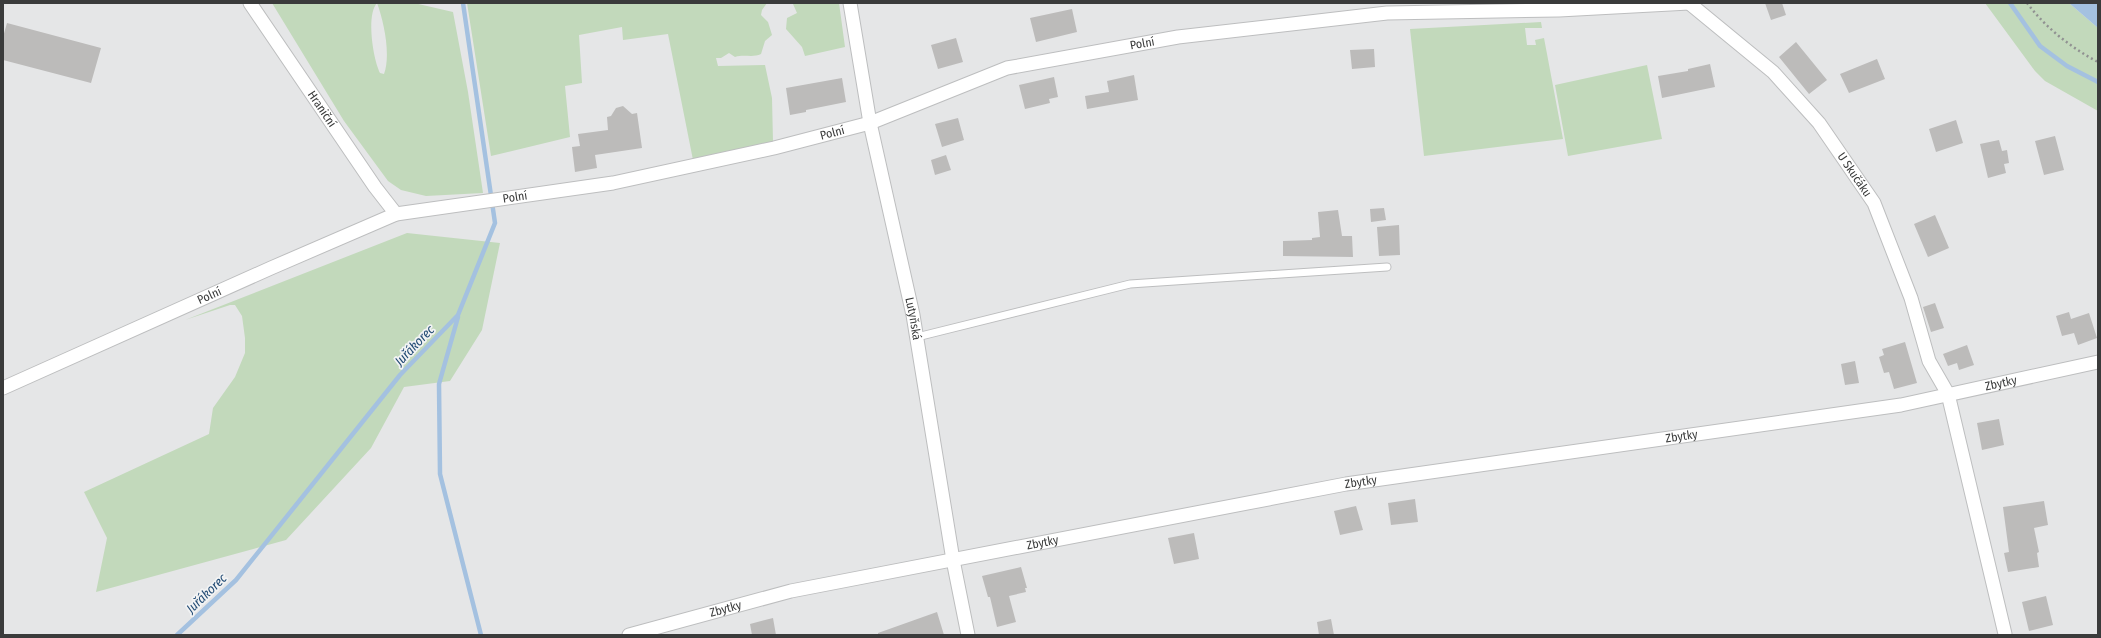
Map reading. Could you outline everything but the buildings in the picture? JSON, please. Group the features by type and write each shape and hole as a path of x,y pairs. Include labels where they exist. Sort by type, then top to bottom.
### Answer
{"street":[{"name":"Hraniční","path":"250,3 375,187 396,214"},
{"name":"Lutyňská","path":"850,3 870,123 916,337 953,560 968,635"},
{"name":"Polní","path":"3,388 271,268 396,214 612,183 774,148 870,123 1007,68 1178,36 1387,13 1559,10 1689,3"},
{"name":"U Skučáku","path":"1689,3 1773,72 1819,123 1874,203 1911,298 1929,361 1948,394 2005,634"},
{"name":"Zbytky","path":"629,635 791,591 1346,484 1901,405 2098,362"}],"lane":[{"path":"916,337 1130,284 1387,267"}],"path":[{"path":"2027,3 2036,15 2075,49 2098,62"}],"green space":[{"path":"272,3 377,3 414,3 453,12 468,92 483,193 426,196 401,190 388,181 344,121","holes":["377,3 387,48 384,74 380,73 377,66 373,48 371,27 372,17"]},
{"path":"467,3 767,3 762,10 761,15 768,22 772,35 765,41 761,54 755,56 735,57 729,53 721,58 716,58 718,66 765,65 772,98 773,142 693,160 668,34 623,40 622,27 579,35 582,83 565,86 570,137 491,156"},
{"path":"787,3 839,3 845,47 805,56 802,47 786,29 787,18 797,13 793,4"},
{"path":"1985,3 2069,3 2098,28 2098,111 2045,81 2035,71"},
{"path":"1541,22 1542,28 1525,28 1527,45 1536,45 1535,40 1544,38 1563,139 1424,156 1410,29"},
{"path":"1647,65 1662,139 1568,156 1555,85"},
{"path":"407,233 500,243 482,330 450,381 404,387 371,448 286,540 96,592 107,538 84,492 209,434 213,408 235,377 245,353 245,338 242,316 235,305 230,305 185,320"}],"water":[{"path":"2069,3 2098,3 2098,28"}],"waterway":[{"name":"Juřákorec","path":"177,635 236,580 400,375 458,315 495,223 463,3"},
{"path":"2010,3 2040,46 2067,66 2098,82"},
{"path":"458,317 439,384 440,474 481,635"}]}
